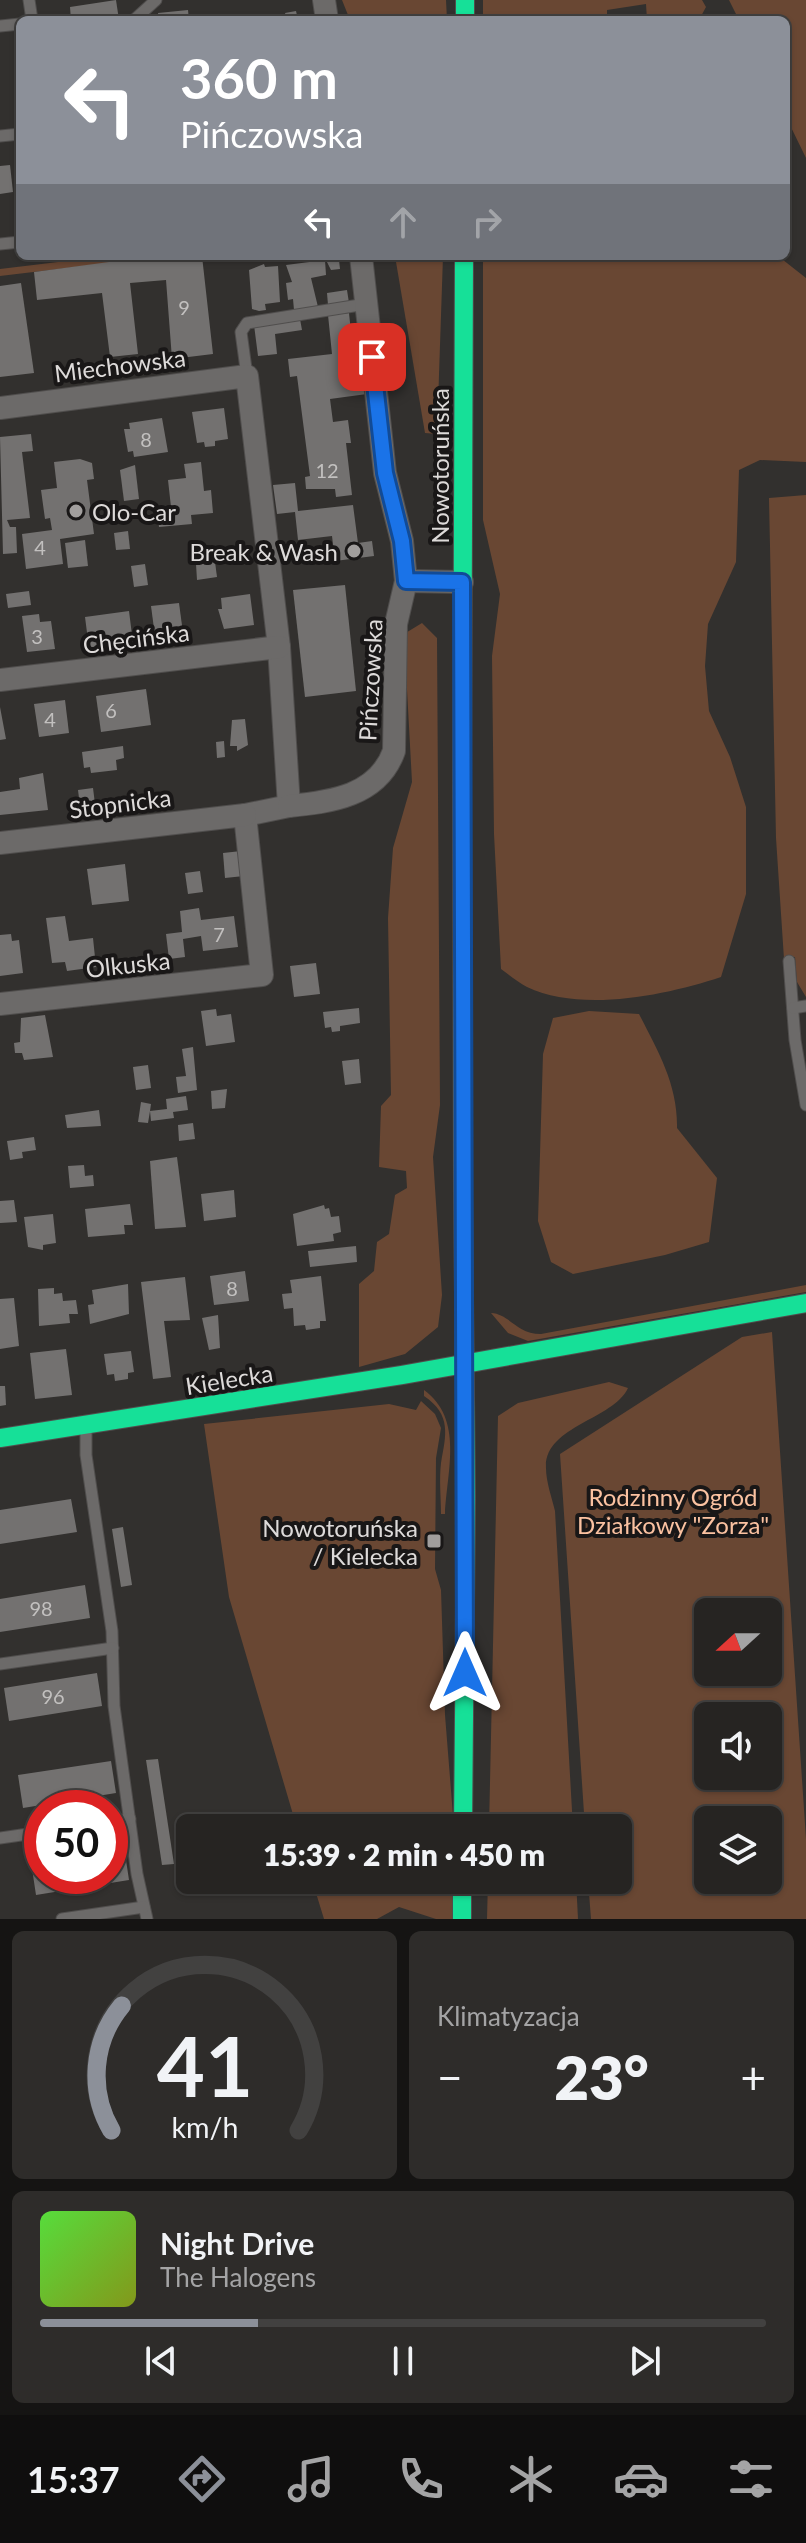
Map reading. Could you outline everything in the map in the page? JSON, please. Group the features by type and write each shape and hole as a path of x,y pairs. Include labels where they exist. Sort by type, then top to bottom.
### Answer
{"main road":[{"name":"Nowotoruńska","path":"463,1814 461,1030 464,260"},
{"name":"Kielecka","path":"0,1438 464,1365 806,1303"},
{"path":"462,1894 462,1919"}],"street":[{"name":"Pińczowska","path":"289,806 340,798 377,781 388,768 394,751 396,624 406,581 402,541 385,473 361,260"},
{"path":"247,376 279,647 289,806"},
{"name":"Miechowska","path":"0,408 247,376"},
{"path":"406,581 462,582"},
{"name":"Chęcińska","path":"0,680 279,647"},
{"name":"Stopnicka","path":"0,843 245,815 289,806"},
{"name":"Olkuska","path":"0,1004 262,975 245,815"}],"lane":[{"path":"138,16 156,0"},
{"path":"247,376 241,332 247,323 366,304"},
{"path":"789,961 806,1105"},
{"path":"793,1008 806,1006"},
{"path":"62,1919 145,1913 114,1706 113,1648 86,1455 86,1426"},
{"path":"0,1664 113,1648"},
{"path":"0,1838 24,1835"}],"green space":[{"path":"342,0 446,0 447,16 348,16"},
{"path":"483,0 702,0 706,7 701,16 647,16 646,4 607,10 607,16 483,16"},
{"path":"729,0 806,0 806,158 790,125 790,16 737,16"},
{"path":"75,260 134,260 0,276 0,269"},
{"path":"396,260 443,260 437,434 425,433"},
{"path":"483,260 783,260 806,278 806,462 760,460 739,470 736,562 708,624 705,666 709,711 730,757 746,807 746,894 721,977 650,995 598,1000 549,995 527,987 501,969 494,834 492,656 500,594 483,520"},
{"path":"806,495 806,997 797,982 795,957 784,959 776,838 769,498"},
{"path":"422,623 437,638 440,1105 433,1157 442,1295 438,1327 405,1354 359,1367 359,1284 374,1271 377,1242 389,1234 395,1195 407,1188 406,1171 379,1167 381,1106 391,1095 388,918 393,848 412,782 404,634"},
{"path":"589,1011 639,1014 670,1083 677,1128 717,1178 709,1242 665,1255 573,1274 551,1262 538,1221 543,1054 553,1018"},
{"path":"806,1285 806,1292 528,1341 508,1333 491,1313 525,1331 541,1334"},
{"name":"Rodzinny Ogród Działkowy \"Zorza\"","path":"772,1332 806,1839 806,1919 591,1919 589,1894 632,1894 632,1814 584,1814 560,1454 742,1337"},
{"path":"609,1382 628,1388 609,1408 556,1442 548,1454 546,1468 555,1511 572,1814 489,1814 498,1416 518,1403"},
{"path":"424,1390 436,1402 449,1431 450,1464 445,1514 441,1514 440,1482 445,1426 439,1411 424,1396"},
{"path":"421,1401 435,1414 441,1428 436,1458 435,1569 441,1590 445,1715 453,1814 293,1814 229,1597 204,1424 389,1404 416,1410"},
{"path":"316,1894 459,1894 461,1919 436,1919 399,1907 377,1919 324,1919"},
{"path":"488,1894 577,1894 578,1919 487,1919"}],"building":[{"path":"116,0 118,16 71,16 70,7"},
{"path":"188,10 189,16 158,16 158,13"},
{"path":"296,11 297,16 286,16 285,13"},
{"path":"10,165 13,192 0,194 0,166"},
{"path":"124,260 202,260 213,354 172,359 166,280 130,283 138,354 110,357 102,293 37,300 34,272"},
{"path":"325,260 326,275 311,278 318,307 294,310 293,299 288,300 286,283 292,282 286,265"},
{"path":"326,260 339,260 340,269 331,270"},
{"path":"264,264 265,267 278,266 280,302 265,304 266,310 259,311 252,309 249,270"},
{"path":"21,283 34,373 0,377 0,286"},
{"path":"347,290 349,303 328,305 327,293"},
{"path":"349,313 355,370 364,370 367,394 330,399 333,422 348,420 351,443 346,443 352,495 336,497 335,489 306,489 305,477 310,476 297,376 290,377 288,359 332,354 328,315"},
{"path":"300,319 302,330 275,334 277,354 258,356 254,325"},
{"path":"224,408 228,439 215,441 215,446 205,447 204,442 197,443 192,412"},
{"path":"162,418 168,452 134,457 133,451 128,452 124,429 130,429 129,423"},
{"path":"31,434 33,451 22,452 30,518 7,520 10,527 16,527 17,553 3,554 0,437"},
{"path":"80,459 92,463 94,479 87,480 94,534 60,539 63,564 26,569 22,534 52,530 50,518 45,519 41,490 57,488 54,462"},
{"path":"201,462 204,491 211,490 213,513 191,515 192,524 159,527 157,508 171,507 168,480 186,478 184,464"},
{"path":"135,465 139,499 124,501 120,470"},
{"path":"295,483 298,511 353,505 358,543 372,541 374,556 335,561 332,536 298,540 295,512 277,514 273,485"},
{"path":"128,531 130,549 116,550 114,533"},
{"path":"85,540 88,566 68,568 65,543"},
{"path":"215,562 217,577 197,580 196,564"},
{"path":"145,564 148,585 134,587 131,566"},
{"path":"345,585 356,691 305,697 293,590"},
{"path":"29,591 31,605 8,608 6,594"},
{"path":"250,594 254,625 224,629 218,609 222,609 221,598"},
{"path":"179,603 183,633 155,636 151,606"},
{"path":"129,611 133,643 116,645 117,650 106,651 105,646 89,648 85,617"},
{"path":"39,614 40,622 51,621 55,649 27,652 22,616"},
{"path":"146,689 151,725 101,732 96,696"},
{"path":"65,700 69,733 39,737 34,704"},
{"path":"0,707 6,739 0,740"},
{"path":"245,719 248,745 237,751 237,746 230,746 232,720"},
{"path":"224,741 225,757 217,758 216,742"},
{"path":"123,746 124,758 116,760 117,770 91,773 90,767 84,768 82,752"},
{"path":"43,773 48,810 0,815 0,792 20,789 19,778"},
{"path":"93,788 95,804 80,806 78,790"},
{"path":"241,851 244,876 225,878 223,853"},
{"path":"125,864 129,901 92,905 87,869"},
{"path":"200,871 203,892 188,894 185,873"},
{"path":"199,908 201,920 234,916 238,947 203,951 201,936 183,939 185,957 169,959 166,934 182,932 180,911"},
{"path":"65,916 69,941 93,938 96,967 67,971 65,962 52,963 46,918"},
{"path":"11,934 12,941 19,940 23,973 0,976 0,935"},
{"path":"316,963 320,994 294,997 290,966"},
{"path":"359,1008 360,1023 340,1026 340,1031 332,1032 331,1027 325,1028 323,1012"},
{"path":"216,1009 217,1016 231,1014 235,1042 206,1046 201,1011"},
{"path":"45,1015 53,1057 24,1060 22,1053 15,1053 14,1043 20,1042 21,1018"},
{"path":"193,1047 197,1090 178,1093 176,1077 186,1076 182,1049"},
{"path":"359,1059 361,1083 345,1085 342,1061"},
{"path":"148,1065 151,1088 136,1090 133,1067"},
{"path":"227,1089 225,1108 212,1109 211,1091"},
{"path":"186,1096 188,1110 173,1112 174,1118 151,1121 150,1111 167,1109 166,1099"},
{"path":"141,1102 151,1104 148,1123 138,1122"},
{"path":"99,1110 101,1126 67,1128 65,1115"},
{"path":"193,1123 195,1139 179,1141 178,1125"},
{"path":"34,1137 36,1150 22,1152 23,1158 10,1160 7,1141"},
{"path":"177,1157 186,1227 155,1229 150,1161"},
{"path":"84,1165 85,1176 93,1175 94,1186 70,1188 68,1166"},
{"path":"234,1190 236,1217 204,1221 201,1194"},
{"path":"14,1200 17,1222 0,1223 0,1201"},
{"path":"130,1204 133,1225 124,1225 125,1234 88,1237 85,1209"},
{"path":"324,1205 325,1209 329,1208 331,1217 339,1216 341,1232 333,1234 334,1241 297,1246 293,1214"},
{"path":"53,1214 56,1243 43,1245 43,1250 28,1247 24,1217"},
{"path":"356,1246 357,1262 310,1267 308,1251"},
{"path":"245,1271 249,1301 214,1305 210,1276"},
{"path":"321,1276 326,1321 320,1321 320,1328 306,1330 305,1325 294,1326 293,1308 284,1309 282,1294 292,1293 290,1280"},
{"path":"185,1277 190,1320 164,1321 171,1377 153,1379 141,1282"},
{"path":"128,1284 129,1314 90,1324 88,1305 94,1304 92,1290"},
{"path":"54,1288 54,1294 62,1293 63,1301 76,1300 78,1314 69,1314 70,1323 39,1326 38,1289"},
{"path":"14,1298 19,1346 0,1349 0,1299"},
{"path":"218,1315 220,1348 209,1350 202,1318"},
{"path":"66,1349 72,1395 35,1399 30,1353"},
{"path":"131,1351 134,1372 128,1373 128,1379 115,1381 114,1374 107,1375 104,1354"},
{"path":"0,1386 5,1386 6,1405 0,1406"},
{"path":"71,1499 77,1532 0,1544 0,1510"},
{"path":"123,1527 132,1585 121,1587 112,1529"},
{"path":"85,1585 90,1618 0,1632 0,1599"},
{"path":"97,1673 102,1706 9,1721 4,1688"},
{"path":"158,1759 174,1864 162,1865 146,1760"},
{"path":"111,1761 116,1790 24,1790 23,1808 18,1775"}],"traffic: fast":[{"path":"465,0 465,16"},
{"path":"462,787 464,260"},
{"path":"463,1195 466,1497 463,1814"},
{"path":"0,1438 402,1375 806,1303"},
{"path":"462,1894 462,1919"}],"traffic: slow":[{"path":"462,787 463,1195"}],"place":[{"name":"Olo-Car","path":"76,511"},
{"name":"Break & Wash","path":"354,551"},
{"name":"Nowotoruńska / Kielecka","path":"434,1541"}],"route":[{"path":"372,357 385,473 402,541 406,581 462,582 465,1673"}]}
